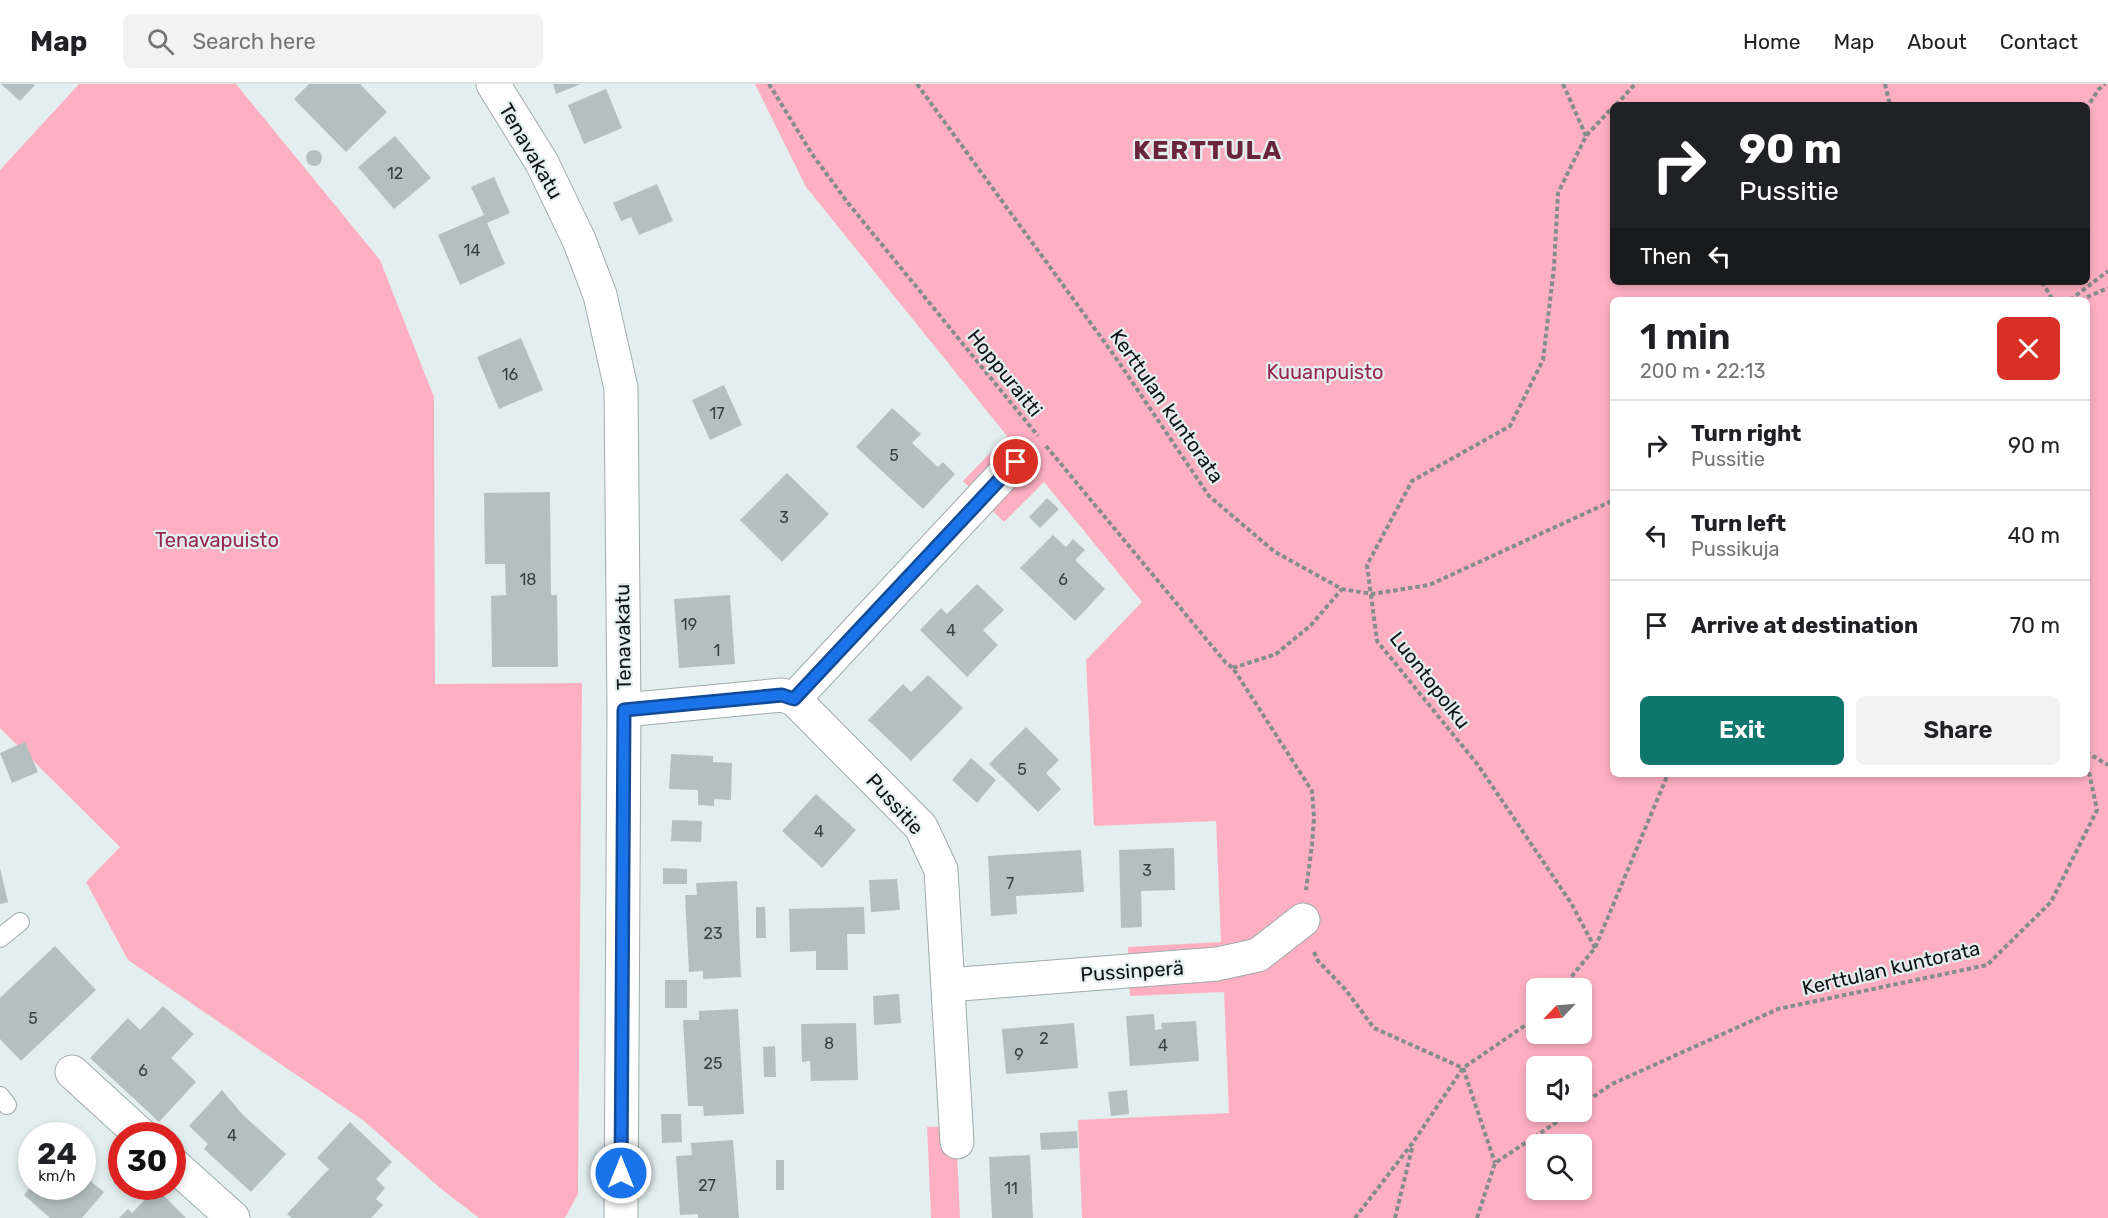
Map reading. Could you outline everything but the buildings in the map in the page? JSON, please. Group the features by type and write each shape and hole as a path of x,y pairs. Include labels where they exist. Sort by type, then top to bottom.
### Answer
{"street":[{"name":"Tenavakatu","path":"493,84 542,163 579,240 600,295 621,388 624,710 621,1218"},
{"path":"624,710 782,695 794,699 1016,462"},
{"name":"Pussitie","path":"794,699 921,827 941,870 957,1142"},
{"name":"Pussinperä","path":"948,985 1217,964 1258,955 1303,920"},
{"path":"72,1072 127,1122"},
{"path":"186,1176 233,1218"}],"lane":[{"path":"0,938 20,922"}],"path":[{"name":"Hoppuraitti","path":"769,84 812,154 848,203 1226,663 1233,668 1312,791 1314,818 1303,920"},
{"name":"Kerttulan kuntorata","path":"917,84 1116,358 1209,496 1275,552 1342,589 1371,594 1430,585 1610,502"},
{"path":"1563,84 1586,136"},
{"name":"Luontopolku","path":"1619,102 1635,84"},
{"path":"1885,84 1889,102"},
{"path":"2090,104 2105,84"},
{"name":"Luontopolku","path":"1595,948 1572,903 1478,765 1377,641 1367,565 1412,480 1510,426 1543,360 1554,267 1558,194 1586,136 1610,111"},
{"path":"2090,285 2108,271"},
{"path":"2074,297 2090,285"},
{"path":"2087,297 2108,288"},
{"path":"1233,668 1276,654 1311,625 1342,589"},
{"path":"2090,754 2108,765"},
{"path":"1570,978 1595,948 1667,777"},
{"name":"Kerttulan kuntorata","path":"1592,1098 1612,1084 1778,1009 1987,965 2051,902 2097,810 2090,777"},
{"path":"1303,920 1318,961 1345,989 1374,1028 1463,1068 1495,1163 1477,1218"},
{"path":"1355,1218 1414,1141 1463,1068 1526,1025"},
{"path":"1495,1163 1557,1122"},
{"path":"1395,1218 1414,1141"}],"green space":[{"name":"Tenavapuisto","path":"79,84 236,84 380,260 434,397 435,684 582,683 578,1194 565,1218 479,1218 440,1188 364,1121 128,960 86,882 120,847 0,728 0,170"},
{"name":"Kuuanpuisto","path":"755,84 2108,84 2108,1218 1082,1218 1078,1120 1229,1113 1224,992 1130,996 1128,947 1221,942 1216,821 1094,826 1086,660 1142,602 1044,482 1004,522 963,481 1007,436 806,187"},
{"path":"956,1126 960,1218 931,1218 927,1127"}],"district":[{"name":"KERTTULA","path":"1208,150"}],"route":[{"path":"621,1173 624,710 782,695 794,699 1016,462"}]}
